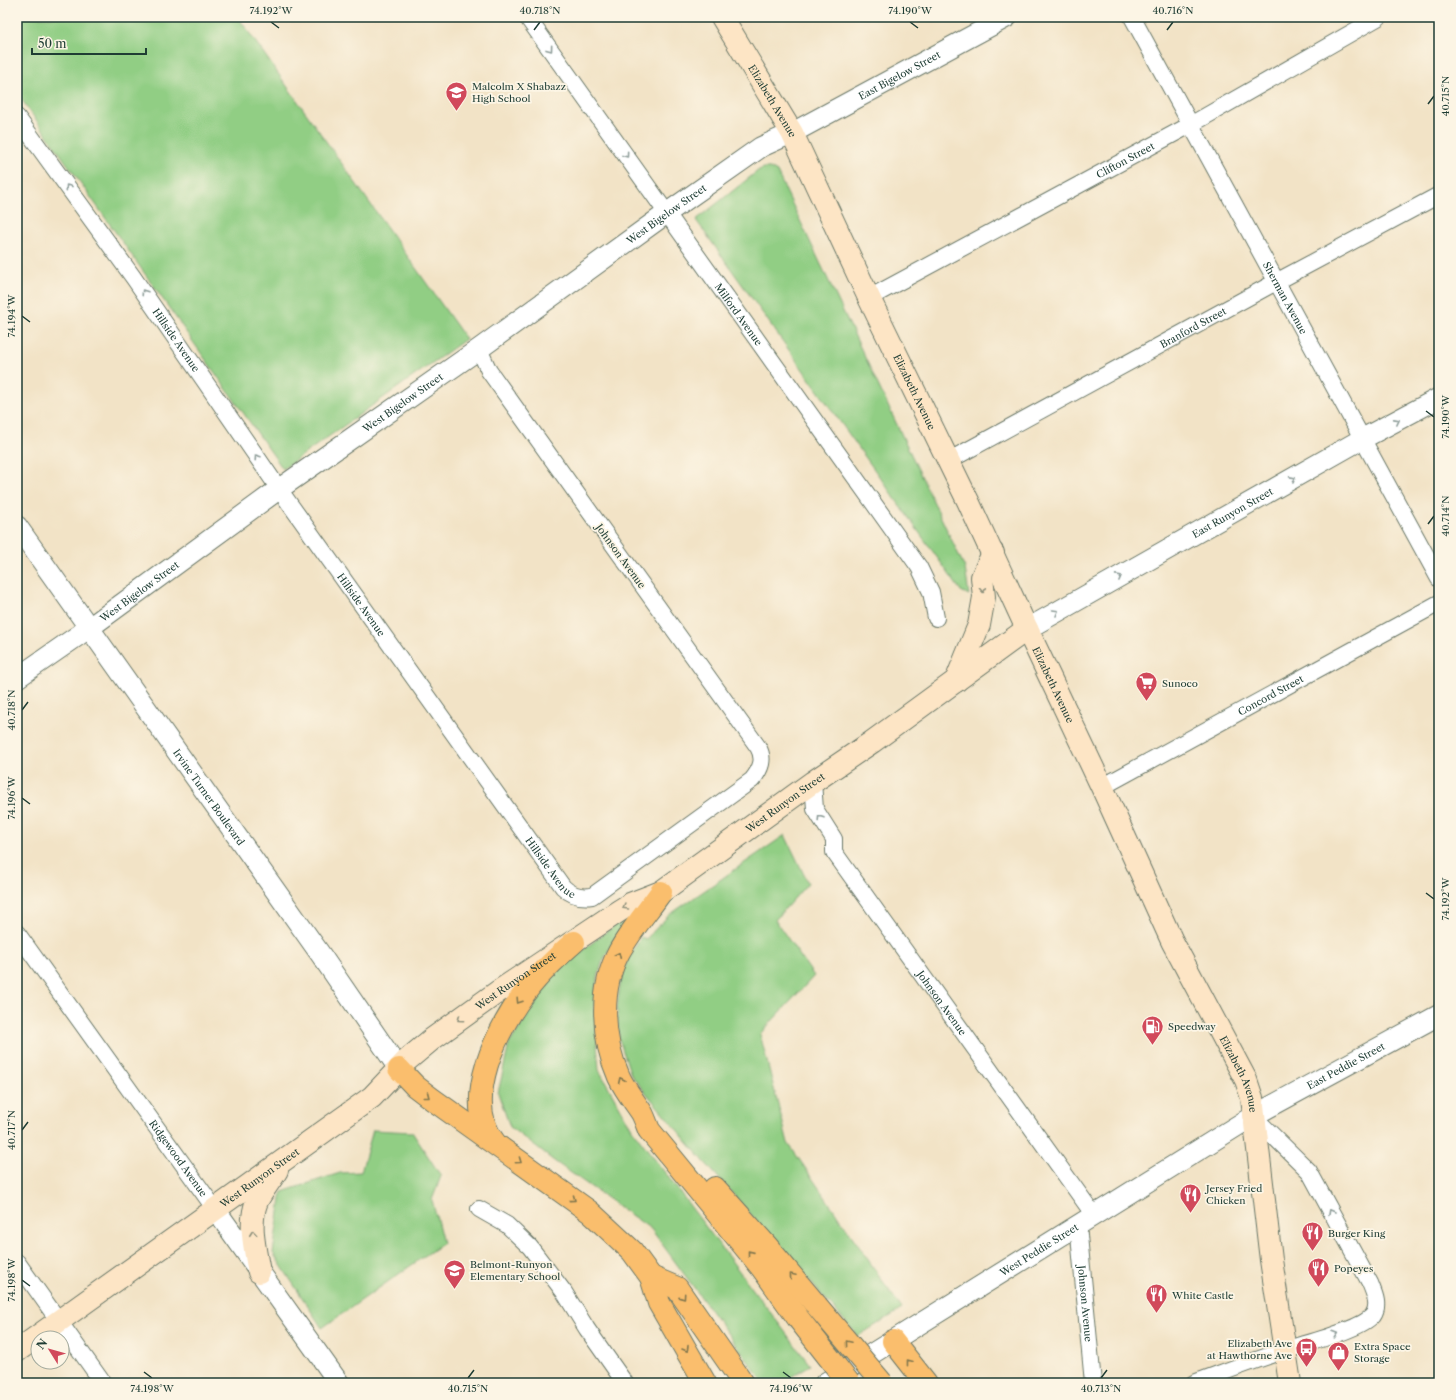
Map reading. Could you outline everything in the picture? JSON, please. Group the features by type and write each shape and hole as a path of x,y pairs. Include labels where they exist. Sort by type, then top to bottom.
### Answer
{"highway":[{"path":"661,892 634,928 618,953 609,980 605,1009 607,1036 614,1065 626,1090 642,1113 649,1130 758,1262 798,1318 849,1383"},
{"path":"497,1145 488,1134 480,1104 484,1076 492,1052 511,1014 525,991 543,971 574,942"},
{"path":"399,1069 415,1086 428,1096 590,1212 632,1251 651,1277 659,1303 703,1379"},
{"path":"642,1113 656,1124 749,1226 882,1383"},
{"path":"651,1277 677,1288 743,1383"},
{"path":"893,1341 926,1383"}],"main road":[{"name":"Elizabeth Avenue","path":"722,17 792,133 869,298 992,553 1102,787 1172,941 1246,1080 1252,1098 1271,1260 1290,1383"},
{"path":"956,681 979,625 984,597 982,577 992,553"},
{"name":"West Runyon Street","path":"17,1351 372,1097 399,1069 431,1040 500,991 630,904 661,892 813,782 872,742 1027,629"},
{"path":"259,1272 253,1230 257,1201 282,1162"}],"street":[{"name":"Milford Avenue","path":"528,17 919,567 931,592 936,618"},
{"name":"East Bigelow Street","path":"792,133 1007,17"},
{"name":"Sherman Avenue","path":"1132,17 1192,124 1276,282 1439,579"},
{"name":"Clifton Street","path":"869,298 1192,124 1379,17"},
{"name":"Hillside Avenue","path":"17,117 133,277 279,489 563,887 573,895 580,897 598,893 752,780 758,773 762,762"},
{"name":"West Bigelow Street","path":"17,678 89,628 279,489 479,349 667,213 761,147 792,133"},
{"name":"Branford Street","path":"948,461 1439,195"},
{"name":"Johnson Avenue","path":"479,349 489,371 758,746 762,762"},
{"name":"East Runyon Street","path":"1027,629 1362,439 1439,398"},
{"name":"Irvine Turner Boulevard","path":"17,526 322,954 399,1069"},
{"name":"Concord Street","path":"1102,787 1439,603"},
{"name":"Johnson Avenue","path":"813,782 815,809 834,839 834,852 1086,1220 1093,1383"},
{"name":"Ridgewood Avenue","path":"17,933 339,1383"},
{"name":"East Peddie Street","path":"1254,1116 1439,1015"},
{"name":"West Peddie Street","path":"825,1383 1254,1116"},
{"path":"1194,1383 1361,1324 1370,1318 1376,1309 1375,1296 1370,1283 1309,1171 1254,1116"},
{"path":"479,1209 507,1225 530,1247 564,1292 587,1329 625,1383"},
{"path":"17,1262 103,1383"}],"green space":[{"path":"17,17 238,17 466,339 283,469 17,93"},
{"path":"770,168 777,172 965,568 969,595 961,591 696,220 759,170"},
{"path":"785,835 808,883 775,920 814,976 760,1034 788,1143 902,1309 858,1336 694,1150 631,1075 619,1039 617,1008 620,985 626,964 641,937 646,939 669,915"},
{"path":"620,922 624,926 612,943 602,963 596,984 594,1005 599,1070 632,1129 810,1365 782,1383 764,1383 651,1229 554,1161 510,1127 498,1093 509,1044 557,971"},
{"path":"373,1130 412,1132 441,1176 432,1200 443,1243 322,1328 273,1253 282,1192 340,1173 361,1172"}],"place":[{"name":"Malcolm X Shabazz High School","path":"456,112"},
{"name":"Sunoco","path":"1146,702"},
{"name":"Speedway","path":"1153,1046"},
{"name":"Jersey Fried Chicken","path":"1190,1214"},
{"name":"Burger King","path":"1312,1252"},
{"name":"Popeyes","path":"1318,1288"},
{"name":"Belmont-Runyon Elementary School","path":"455,1290"},
{"name":"White Castle","path":"1156,1314"},
{"name":"Elizabeth Ave at Hawthorne Ave","path":"1307,1368"},
{"name":"Extra Space Storage","path":"1338,1372"}]}
